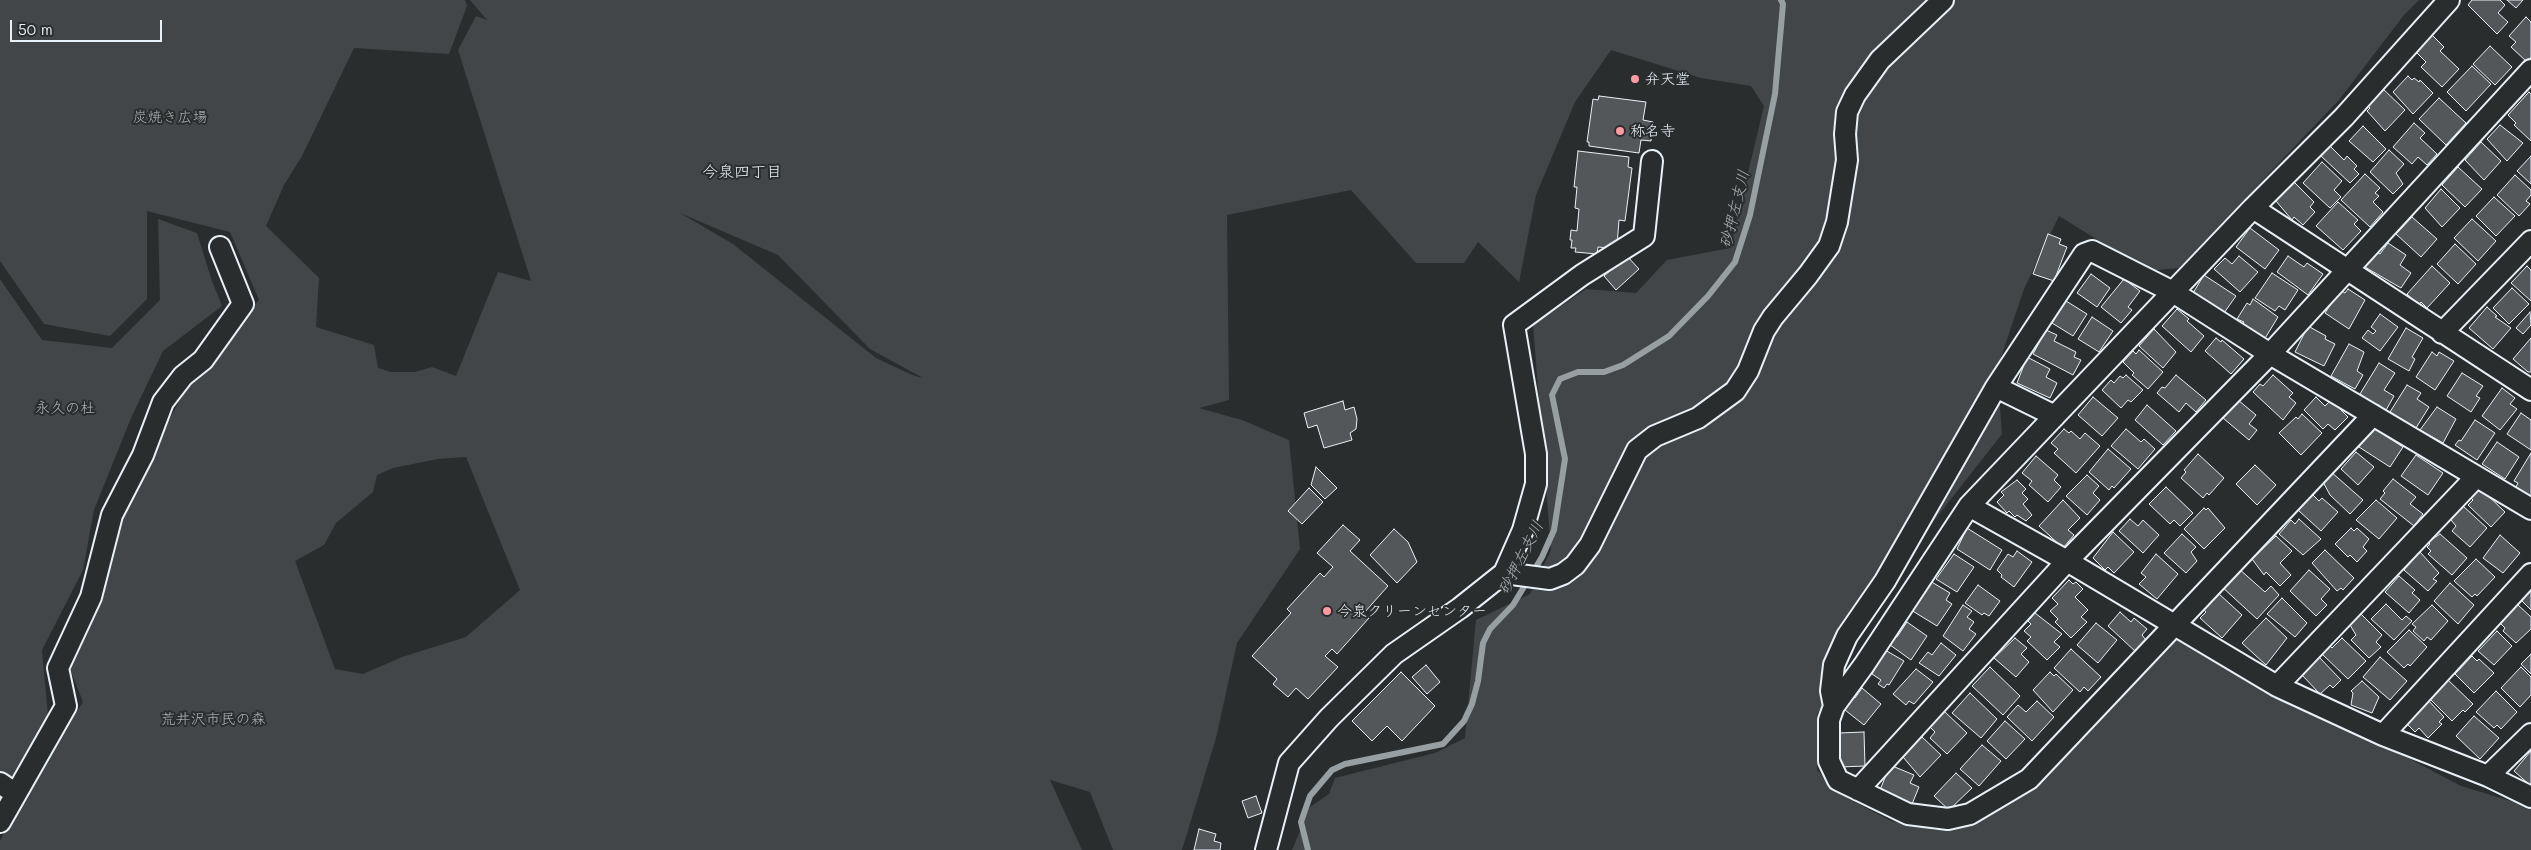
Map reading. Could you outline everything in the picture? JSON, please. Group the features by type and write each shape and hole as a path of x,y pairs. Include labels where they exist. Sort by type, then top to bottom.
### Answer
{"street":[{"path":"1504,574 1550,579 1563,574 1575,565 1590,545 1637,450 1655,436 1698,418 1735,391 1748,371 1764,331 1828,246 1837,222 1847,160 1844,134 1847,112 1855,95 1880,60 1943,0"},
{"path":"2372,415 2029,779 1970,814 1948,819 1908,814 1838,780 1831,768 1829,720 1834,706 1864,665 1969,506 2252,208 2344,117 2449,0"},
{"path":"1858,790 2067,561 2270,354 2531,70"},
{"path":"1266,850 1290,764 1329,718 1394,654 1504,574 1523,530 1536,484 1536,454 1514,325 1582,275 1644,236 1652,161"},
{"path":"2252,208 2531,390"},
{"path":"2442,333 2531,241"},
{"path":"0,822 8,788 66,706 58,668 91,597 112,515 143,455 163,402 183,376 203,360 242,304 220,248"},
{"path":"1834,706 1831,691 1834,665 1847,636 1884,580 1996,387 2084,254 2092,251 2173,292 2270,354 2531,509"},
{"path":"1996,387 2055,416"},
{"path":"2278,686 2476,477"},
{"path":"1969,506 2067,561 2278,686 2384,734 2488,776 2531,797"},
{"path":"2384,734 2531,574"},
{"path":"2488,776 2531,734"}],"green space":[{"path":"0,0 465,0 467,6 449,54 354,48 302,156 284,185 266,226 319,278 316,327 374,345 378,368 391,372 415,372 432,367 456,376 498,272 531,281 458,50 476,16 487,20 470,0 2419,0 2404,15 2339,100 2179,268 2148,271 2059,216 2024,289 1997,369 2002,434 1893,573 1817,715 1817,770 1847,798 1891,821 1935,830 1976,819 2023,796 2174,634 2461,786 2531,807 2531,850 1292,850 1310,807 1329,794 1335,778 1435,753 1465,738 1476,620 1530,594 1551,550 1533,325 1586,289 1636,293 1667,260 1730,248 1764,106 1751,86 1701,78 1611,50 1575,102 1536,195 1519,282 1478,242 1464,263 1416,263 1351,190 1227,215 1229,400 1199,408 1242,420 1289,440 1300,549 1237,643 1216,738 1182,850 1113,850 1090,792 1050,780 1082,850 0,850 0,841 63,719 70,722 83,702 69,666 126,502 193,375 259,300 230,232 147,211 147,299 110,336 44,324 0,261","holes":["680,213 778,255 870,349 923,378 912,375 876,358 733,244","466,457 520,590 466,637 402,657 363,674 335,669 295,561 324,545 336,523 373,492 377,475 393,468 438,459"]},
{"name":"永久の杜","path":"158,219 197,233 222,306 163,351 131,418 94,510 83,570 42,650 48,716 0,797 0,279 42,340 112,348 160,300"}],"building":[{"path":"2472,0 2500,0 2505,5 2498,13 2508,22 2497,34 2468,5"},
{"path":"2507,0 2523,0 2516,8"},
{"path":"2526,17 2531,22 2531,57 2527,62 2511,47 2516,42 2509,36"},
{"path":"2432,35 2444,47 2440,51 2459,69 2442,87 2421,67 2426,62 2416,52"},
{"path":"2490,46 2512,67 2495,85 2473,64"},
{"path":"2472,66 2491,84 2466,111 2447,92"},
{"path":"2408,76 2412,80 2414,78 2419,82 2420,80 2433,93 2413,114 2393,92"},
{"path":"2382,88 2405,110 2385,131 2367,111 2370,108 2367,105"},
{"path":"2529,92 2531,94 2531,141 2514,125 2516,123 2508,115"},
{"name":"称名寺","path":"1599,96 1646,102 1643,120 1653,122 1651,141 1641,140 1639,153 1589,146 1589,142 1587,142 1593,99 1598,100"},
{"path":"2439,98 2466,123 2446,145 2419,119"},
{"path":"2414,123 2425,133 2420,138 2437,154 2427,165 2418,157 2412,164 2393,147"},
{"path":"2500,125 2523,143 2507,161 2487,139"},
{"path":"2363,126 2386,149 2373,162 2349,141"},
{"path":"2481,142 2501,161 2484,180 2465,160"},
{"path":"2330,146 2344,160 2347,156 2357,166 2354,169 2359,174 2350,183 2321,156"},
{"path":"2389,150 2404,164 2396,173 2403,184 2393,194 2370,172"},
{"path":"1578,151 1629,157 1628,167 1632,168 1625,221 1619,220 1617,246 1609,244 1609,248 1598,247 1597,254 1575,252 1576,248 1571,248 1571,230 1577,231 1579,209 1575,208 1577,187 1574,187"},
{"path":"2531,156 2531,184 2517,171"},
{"path":"2322,162 2342,181 2334,190 2341,197 2330,208 2303,183"},
{"path":"2458,167 2482,189 2465,207 2442,185"},
{"path":"2365,174 2380,188 2375,193 2379,196 2373,202 2383,212 2370,227 2341,200"},
{"path":"2515,175 2531,190 2531,195 2526,201 2530,204 2519,216 2497,195"},
{"path":"2294,182 2314,202 2310,207 2315,212 2303,225 2294,217 2292,220 2276,201"},
{"path":"2441,189 2460,208 2442,227 2425,208"},
{"path":"2494,197 2515,216 2496,236 2476,216"},
{"path":"2338,202 2358,220 2354,224 2361,231 2343,250 2316,226"},
{"path":"2412,217 2437,239 2421,257 2396,234"},
{"path":"2472,219 2496,241 2478,261 2454,238"},
{"path":"2250,228 2279,250 2265,269 2236,247"},
{"path":"2048,234 2061,239 2059,244 2067,247 2054,281 2033,274"},
{"path":"2388,243 2406,255 2400,265 2411,273 2401,288 2365,267 2375,251 2380,254"},
{"path":"2455,244 2476,264 2458,284 2437,264"},
{"path":"1627,256 1639,269 1616,290 1604,276"},
{"path":"2239,256 2258,272 2240,292 2214,269 2225,258 2232,264"},
{"path":"2288,256 2304,267 2307,263 2323,274 2308,295 2277,272"},
{"path":"2432,266 2450,283 2427,308 2421,302 2419,305 2407,294"},
{"path":"2527,266 2531,270 2531,301 2511,283"},
{"path":"2272,273 2298,290 2285,310 2279,306 2275,311 2255,298"},
{"path":"2091,274 2110,288 2097,307 2077,293"},
{"path":"2204,275 2236,296 2224,313 2193,293"},
{"path":"2124,279 2140,291 2128,307 2132,310 2121,323 2101,307"},
{"path":"2512,288 2529,304 2509,324 2493,308"},
{"path":"2348,289 2365,300 2349,329 2325,313 2340,290 2345,293"},
{"path":"2253,299 2278,317 2264,340 2241,326 2244,322 2237,319 2247,303 2250,305"},
{"path":"2066,301 2087,314 2073,336 2052,323"},
{"path":"2487,307 2497,316 2495,317 2511,328 2493,349 2469,328"},
{"path":"2177,309 2204,336 2191,352 2162,326"},
{"path":"2530,312 2531,325 2523,334 2516,328"},
{"path":"2380,314 2398,327 2380,351 2362,338 2368,330 2373,334 2376,331 2371,327"},
{"path":"2092,317 2113,331 2099,352 2078,339"},
{"path":"2308,326 2326,336 2325,339 2335,344 2324,366 2295,352"},
{"path":"2406,328 2423,338 2412,357 2415,359 2409,371 2388,359"},
{"path":"2154,329 2176,352 2163,368 2139,346"},
{"path":"2046,330 2057,335 2054,341 2076,352 2074,357 2081,360 2073,375 2033,354"},
{"path":"2216,338 2221,342 2222,340 2244,359 2231,374 2205,351"},
{"path":"2531,338 2531,372 2528,372 2513,359"},
{"path":"2349,344 2364,352 2357,371 2363,375 2355,389 2331,376"},
{"path":"2139,350 2163,372 2148,389 2132,375 2134,373 2123,362 2133,351 2136,354"},
{"path":"2432,352 2437,356 2439,352 2454,361 2435,390 2416,377"},
{"path":"2027,357 2050,369 2046,377 2057,383 2050,398 2017,383"},
{"path":"2379,363 2395,373 2384,390 2394,396 2385,412 2360,394"},
{"path":"2462,373 2483,386 2476,396 2480,398 2471,412 2447,396"},
{"path":"2126,375 2143,390 2131,402 2128,400 2121,408 2102,390 2111,380 2114,383 2120,376 2123,378"},
{"path":"2176,375 2206,400 2196,412 2186,403 2179,412 2157,393 2162,387 2165,388"},
{"path":"2273,375 2293,393 2289,397 2296,403 2283,420 2253,392 2260,384 2263,386"},
{"path":"2407,385 2421,393 2417,399 2429,407 2416,428 2390,412"},
{"path":"2502,388 2515,398 2510,404 2517,409 2500,430 2482,416"},
{"path":"2093,397 2118,418 2102,436 2078,415"},
{"path":"2316,397 2325,406 2331,400 2348,417 2335,430 2328,424 2323,429 2304,410"},
{"path":"2238,400 2256,415 2249,424 2257,430 2249,440 2223,418"},
{"path":"1343,401 1345,410 1354,407 1357,419 1356,429 1350,433 1352,440 1324,448 1317,425 1308,428 1304,413"},
{"path":"2147,405 2176,431 2163,445 2135,420"},
{"path":"2437,407 2456,419 2443,443 2420,430"},
{"path":"2521,413 2531,420 2531,450 2507,434"},
{"path":"2302,414 2322,433 2301,455 2279,433 2296,417 2298,419"},
{"path":"2475,420 2495,433 2477,460 2455,445 2459,440 2461,441"},
{"path":"2372,427 2403,447 2390,467 2359,447"},
{"path":"2064,429 2069,433 2071,431 2080,439 2085,433 2100,446 2076,473 2054,453 2058,449 2051,443"},
{"path":"2126,429 2141,442 2144,439 2155,449 2138,469 2111,446"},
{"path":"2497,442 2519,457 2505,479 2482,464"},
{"path":"2108,449 2131,469 2114,488 2112,486 2109,490 2089,472"},
{"path":"2356,452 2374,467 2358,485 2341,469"},
{"path":"2531,453 2531,497 2516,487 2518,483 2514,481"},
{"path":"2198,454 2224,478 2209,495 2207,493 2203,498 2181,478 2186,472 2184,470"},
{"path":"2416,455 2443,473 2428,495 2401,476"},
{"path":"2036,456 2058,475 2054,480 2061,487 2048,502 2029,485 2032,481 2022,473"},
{"path":"2255,465 2276,485 2257,505 2236,484"},
{"path":"1316,467 1337,488 1325,499 1311,485"},
{"path":"2330,471 2363,500 2350,514 2330,495 2322,480"},
{"path":"2087,475 2099,486 2093,493 2100,500 2087,515 2066,496"},
{"path":"2393,479 2416,497 2410,504 2423,514 2414,526 2380,499 2385,493 2383,491"},
{"path":"2017,480 2026,489 2022,493 2028,499 2023,504 2032,515 2026,521 2017,515 2015,517 2009,511 2007,513 1997,502 2004,495 2001,492"},
{"path":"2166,487 2193,513 2180,526 2174,520 2170,524 2149,504"},
{"path":"1309,488 1323,502 1302,524 1288,511"},
{"path":"2480,488 2505,512 2491,527 2468,505 2473,500 2471,498"},
{"path":"2312,494 2319,501 2322,498 2338,512 2321,531 2298,510"},
{"path":"2063,500 2080,518 2068,530 2074,535 2063,548 2039,526"},
{"path":"2376,500 2397,518 2379,539 2356,520"},
{"path":"2463,506 2487,528 2470,547 2452,531 2456,526 2451,520"},
{"path":"2204,508 2206,510 2208,508 2225,528 2204,549 2184,529"},
{"path":"2130,519 2138,526 2143,520 2159,535 2143,553 2119,531"},
{"path":"2299,519 2321,539 2303,555 2279,534 2291,520 2295,524"},
{"name":"今泉クリーンセンター","path":"1343,525 1360,540 1350,551 1388,586 1364,613 1369,618 1337,654 1332,649 1325,656 1338,667 1308,699 1296,688 1288,697 1273,684 1277,679 1252,656 1291,613 1287,609 1320,573 1324,577 1333,567 1317,553"},
{"path":"1967,528 2002,550 1990,570 1957,549"},
{"path":"2351,528 2354,531 2357,528 2369,539 2363,547 2367,551 2357,562 2350,555 2348,557 2335,544"},
{"path":"1394,529 1408,542 1417,562 1397,583 1370,555"},
{"path":"2113,532 2134,552 2114,573 2108,567 2105,570 2093,558"},
{"path":"2182,534 2196,547 2191,552 2197,561 2186,573 2164,553"},
{"path":"2440,534 2467,558 2452,575 2428,554 2431,551 2427,547 2430,544 2428,542"},
{"path":"2500,535 2520,553 2503,573 2483,558"},
{"path":"2276,536 2292,551 2280,563 2291,575 2280,586 2266,572 2264,575 2252,559"},
{"path":"2325,550 2354,578 2343,590 2341,588 2337,591 2312,563"},
{"path":"2017,551 2032,562 2014,587 2001,577 2002,575 1997,570 2008,554 2013,557"},
{"path":"2420,552 2439,573 2433,579 2437,581 2428,591 2404,570"},
{"path":"1954,554 1974,567 1957,592 1936,579"},
{"path":"2156,554 2178,574 2157,599 2139,584 2146,577 2141,573"},
{"path":"2476,559 2495,577 2477,596 2475,594 2472,597 2454,581"},
{"path":"2238,568 2265,592 2271,586 2279,595 2257,619 2221,586"},
{"path":"2309,570 2330,589 2321,599 2327,605 2316,616 2290,591"},
{"path":"2399,576 2415,590 2412,593 2420,600 2409,613 2385,592"},
{"path":"2069,580 2073,584 2076,582 2083,589 2075,597 2088,610 2081,617 2087,622 2071,638 2055,622 2058,619 2050,611 2058,604 2052,598"},
{"path":"1930,581 1950,593 1946,600 1952,604 1937,626 1911,610"},
{"path":"2450,583 2474,605 2458,624 2434,601"},
{"path":"1978,585 2000,601 1989,616 1984,613 1982,615 1965,603"},
{"path":"2531,589 2531,610 2521,600"},
{"path":"2218,593 2242,615 2222,638 2200,618 2206,612 2203,609"},
{"path":"2282,598 2307,623 2295,637 2267,614"},
{"path":"2386,604 2402,620 2406,616 2412,621 2394,640 2371,619"},
{"path":"1963,605 1972,611 1967,617 1974,622 1969,629 1976,634 1963,651 1943,636"},
{"path":"2432,605 2448,621 2431,640 2427,637 2424,641 2413,631 2416,627 2412,624"},
{"path":"2518,605 2531,617 2531,629 2516,643 2503,631 2505,628 2500,623"},
{"path":"2120,612 2131,622 2134,618 2147,629 2142,635 2146,640 2136,652 2108,626"},
{"path":"2035,613 2062,634 2054,642 2060,647 2047,660 2027,641 2031,637 2024,631 2031,624 2028,621"},
{"path":"2361,614 2382,635 2376,642 2381,647 2369,658 2351,640 2356,635 2350,625"},
{"path":"2266,618 2287,638 2266,665 2242,643"},
{"path":"1907,622 1927,636 1911,660 1886,642 1893,634 1897,637"},
{"path":"2096,623 2117,640 2098,663 2077,645"},
{"path":"2409,630 2427,647 2410,666 2408,664 2404,668 2387,652"},
{"path":"2497,631 2512,646 2494,665 2478,651"},
{"path":"2015,638 2027,648 2021,654 2029,662 2016,677 1994,658"},
{"path":"2342,638 2366,661 2348,679 2321,653 2329,645 2332,648"},
{"path":"1941,643 1956,655 1939,676 1919,663 1928,652 1932,655"},
{"path":"2071,649 2101,677 2088,691 2084,687 2080,692 2054,668"},
{"path":"1885,650 1904,661 1889,685 1887,684 1884,688 1878,684 1881,680 1872,674"},
{"path":"2531,654 2531,674 2521,664"},
{"path":"2318,656 2341,680 2333,688 2330,685 2320,694 2301,674"},
{"path":"2472,656 2477,661 2479,659 2494,673 2474,693 2455,674"},
{"path":"2380,657 2407,681 2390,700 2363,677"},
{"path":"1426,665 1440,682 1427,694 1412,677"},
{"path":"1990,667 2020,696 2003,715 1972,686"},
{"path":"2521,667 2531,677 2531,695 2520,707 2501,688"},
{"path":"1916,669 1933,682 1914,704 1909,701 1906,705 1893,694"},
{"path":"1401,672 1435,706 1402,741 1387,726 1372,741 1352,721"},
{"path":"2050,672 2054,676 2056,674 2073,690 2053,712 2033,690"},
{"path":"2447,679 2473,704 2465,712 2463,710 2452,721 2429,698"},
{"path":"2362,681 2379,697 2372,713 2351,705 2353,693 2351,691"},
{"path":"1862,688 1881,704 1864,725 1845,710 1850,703 1848,701 1852,695 1855,698"},
{"path":"2496,691 2517,712 2501,729 2497,725 2494,728 2476,712"},
{"path":"1970,693 1997,719 1981,738 1952,713"},
{"path":"2427,699 2444,717 2439,722 2442,724 2428,738 2419,728 2415,732 2404,721"},
{"path":"2037,701 2054,717 2032,741 2007,717 2018,705 2026,712"},
{"path":"1944,711 1967,733 1947,754 1930,738 1935,732 1930,727"},
{"path":"2474,716 2499,738 2480,759 2456,736"},
{"path":"2005,721 2025,739 2006,759 1987,741"},
{"path":"1864,732 1865,766 1840,767 1839,733"},
{"path":"1922,737 1941,755 1920,777 1903,757"},
{"path":"1982,745 2001,761 1979,786 1960,769"},
{"path":"2531,751 2531,786 2514,771"},
{"path":"1890,765 1914,775 1910,783 1919,787 1912,804 1880,790"},
{"path":"1956,773 1972,788 1949,810 1934,796"},
{"path":"1256,796 1262,813 1248,818 1242,801"},
{"path":"1199,829 1216,834 1214,841 1221,843 1220,850 1194,850"}],"waterway":[{"name":"砂押左支川","path":"1308,850 1301,822 1310,796 1332,770 1345,764 1443,744 1464,721 1472,704 1478,681 1483,643 1490,629 1513,605 1542,557 1554,530 1565,459 1552,395 1560,379 1578,372 1604,372 1623,365 1669,336 1708,296 1735,262 1750,215 1775,94 1783,4 1781,0"}],"place":[{"name":"弁天堂","path":"1635,79"},
{"name":"称名寺","path":"1620,131"},
{"name":"今泉クリーンセンター","path":"1327,611"}],"district":[{"name":"今泉四丁目","path":"742,172"}],"park label":[{"name":"炭焼き広場","path":"170,117"},
{"name":"荒井沢市民の森","path":"213,719"}]}
